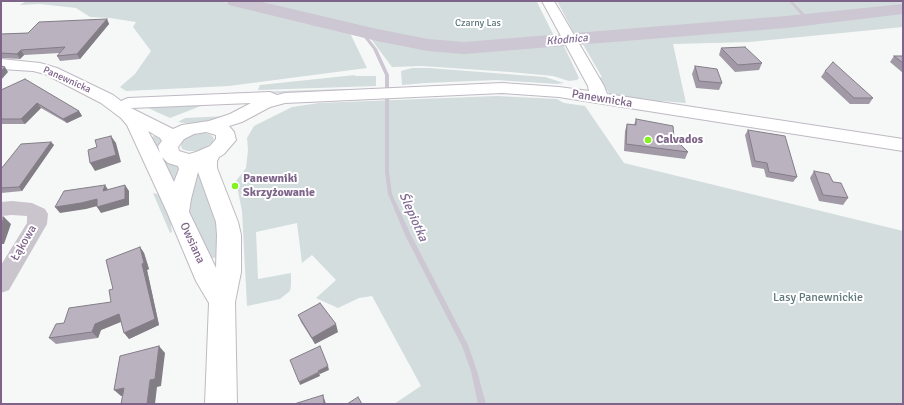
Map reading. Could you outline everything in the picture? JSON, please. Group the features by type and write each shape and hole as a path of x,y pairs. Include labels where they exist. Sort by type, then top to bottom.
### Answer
{"street":[{"path":"548,1 596,86 599,98"},
{"name":"Panewnicka","path":"1,64 34,66 51,71 128,108 178,125 211,130 231,131 244,122 292,98 369,93 502,88 547,91 599,98 903,145"},
{"path":"178,212 128,108 270,97 292,98"},
{"name":"Panewnicka","path":"128,108 169,135 171,141"},
{"path":"211,130 222,146 210,154 195,159 182,160 175,158 170,154 168,146 178,135 211,130"},
{"path":"210,154 207,161 207,168 227,222 230,254 227,280 222,302 222,404"},
{"name":"Owsiana","path":"182,160 187,163 189,169 180,199 178,212 209,281 222,302"},
{"name":"Łąkowa","path":"1,209 12,208 32,210 38,214 37,224 1,284"},
{"path":"200,261 210,264 222,260 230,254"}],"green space":[{"path":"26,1 220,1 349,31 367,68 229,86 126,91 120,87 135,74 151,51 133,27 136,22 90,17 76,8 40,4 20,5"},
{"name":"Czarny Las","path":"241,1 534,1 537,2 555,38 464,46 428,43 362,30 285,10"},
{"path":"557,1 903,1 903,7 782,20 575,35"},
{"path":"903,11 903,27 749,42 673,44 686,103 662,101 661,104 614,96 609,93 598,78 602,77 581,41 796,23"},
{"path":"368,35 428,47 472,50 562,42 579,78 577,80 569,81 553,76 510,72 422,66 392,67"},
{"path":"412,68 545,77 564,83 557,84 496,80 402,85 401,71"},
{"path":"355,75 376,76 376,86 258,90 260,85"},
{"path":"340,89 358,90 225,95 228,93"},
{"name":"Lasy Panewnickie","path":"497,96 557,99 564,103 585,106 624,163 903,231 903,404 394,404 421,386 372,296 359,298 338,308 316,298 336,280 312,255 302,263 297,223 256,232 258,279 291,273 291,285 290,291 280,299 247,306 242,211 236,181 246,168 248,150 247,138 254,126 292,107 319,103"},
{"path":"206,104 170,118 148,108 148,107"},
{"path":"228,116 206,122 191,124 178,122 185,118"},
{"path":"159,133 180,168 176,191 149,139"},
{"path":"197,133 211,135 214,138 212,143 199,151 188,151 182,149 181,145 183,140"},
{"path":"196,164 220,224 217,257 214,258 210,258 185,206"},
{"path":"153,193 162,195 169,211 172,232 170,233"}],"building":[{"path":"107,19 77,54 57,56 65,47 21,50 17,54 1,53 1,34 28,33 39,22"},
{"path":"745,47 762,63 738,65 721,48"},
{"path":"894,56 903,56 903,63"},
{"path":"833,62 873,98 854,98 825,71"},
{"path":"695,66 717,69 722,83 699,81"},
{"path":"25,79 79,111 63,119 37,103 21,119 1,119 1,90"},
{"path":"636,119 673,126 674,138 688,152 626,144 627,124 636,125"},
{"path":"748,130 785,136 797,177 769,172 767,163 755,161"},
{"path":"111,136 116,155 90,163 88,150 97,147 95,140"},
{"path":"51,142 19,187 1,188 1,169 21,144"},
{"path":"814,171 829,174 833,182 841,183 848,198 823,195"},
{"path":"105,185 103,191 125,185 125,199 97,207 97,199 55,207 64,191"},
{"path":"1,217 4,217 1,225"},
{"path":"140,247 144,263 142,264 155,319 124,333 119,314 95,324 92,332 49,338 56,324 64,323 69,308 111,302 109,290 113,289 106,260"},
{"path":"320,303 336,324 312,338 298,315"},
{"path":"159,346 155,379 150,380 147,404 121,404 124,388 114,390 120,356"},
{"path":"320,346 328,366 299,382 290,360"},
{"path":"323,395 324,404 294,404"},
{"path":"358,397 362,404 347,404"}],"waterway":[{"name":"Kłodnica","path":"235,1 377,35 428,45 464,48 786,22 903,9"},
{"path":"790,1 807,19"},
{"name":"Ślepiotka","path":"361,31 375,49 387,75 387,172 390,194 408,235 465,345 474,371 482,404"}],"place":[{"name":"Calvados","path":"648,140"},
{"name":"Panewniki Skrzyżowanie","path":"235,186"}]}
